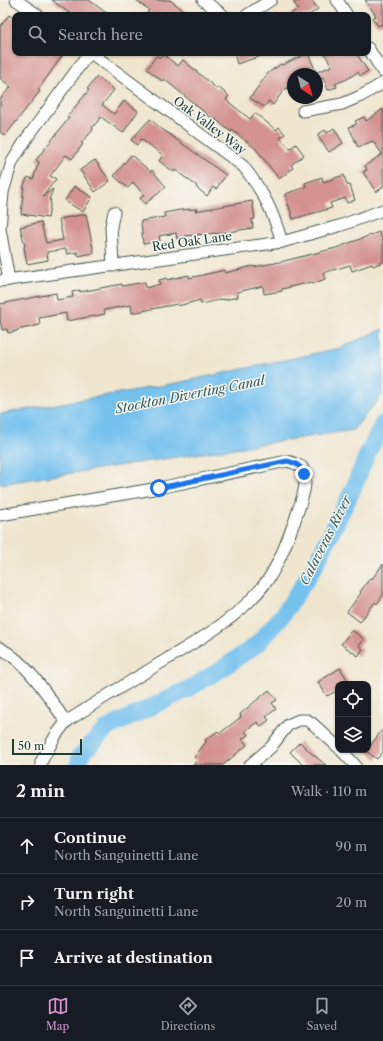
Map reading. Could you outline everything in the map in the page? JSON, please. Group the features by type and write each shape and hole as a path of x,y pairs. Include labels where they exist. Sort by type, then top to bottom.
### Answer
{"street":[{"path":"16,0 34,12"},
{"path":"203,0 218,12"},
{"path":"252,12 270,0"},
{"path":"337,0 345,12"},
{"path":"371,53 383,72"},
{"path":"4,281 0,229 3,192 12,162 27,138 88,56"},
{"name":"Oak Valley Way","path":"94,56 244,166 268,202 282,242"},
{"path":"303,111 342,104 383,84"},
{"name":"Red Oak Lane","path":"4,281 282,242 342,225 383,210"},
{"path":"113,266 111,226 114,212"},
{"path":"0,515 159,488 287,461 302,468 304,474 305,484 302,500 285,547 277,564 257,593 240,610 211,633 88,707 66,722 56,735 41,762 41,765"},
{"path":"0,648 19,661 40,686 66,722"},
{"path":"250,765 271,747 288,725 299,720 307,720 313,724 335,744"},
{"path":"344,753 355,765"}],"water":[{"name":"Stockton Diverting Canal","path":"383,329 383,394 353,430 0,484 0,414 182,382 340,348"}],"building":[{"path":"52,0 89,0 105,12 68,12"},
{"path":"136,0 170,0 186,12 148,12 149,10"},
{"path":"299,0 311,0 318,9 314,12 294,12 298,9 294,3"},
{"path":"365,0 383,0 383,27 381,24 378,26 372,18 376,16"},
{"path":"9,15 12,17 12,56 62,56 38,90 40,91 5,136 0,132 0,99 11,87 0,78 0,27"},
{"path":"156,56 159,58 161,56 166,56 178,66 183,60 217,89 218,87 229,96 226,100 250,119 255,113 276,130 279,127 285,134 280,138 290,149 296,144 304,155 291,165 293,168 279,179 256,149 232,130 231,132 215,119 214,120 164,79 162,81 147,69"},
{"path":"235,56 261,56 237,64"},
{"path":"302,56 309,56 314,68 287,68 287,88 283,91 273,105 269,101 264,107 250,98 268,73 281,64 282,65"},
{"path":"326,56 358,56 368,71 360,76 358,72 335,84 337,87 328,90 323,77 323,70 332,66"},
{"path":"97,77 114,90 102,105 114,114 124,101 138,111 123,133 101,117 92,128 93,130 81,143 83,144 72,159 66,155 50,176 56,179 43,196 53,189 49,200 51,200 48,218 21,214 24,185 28,177 33,179 39,162 36,160 69,118 67,117 89,90 87,89"},
{"path":"383,109 383,187 376,192 363,172 367,170 365,166 382,154 373,141 358,147 349,127 357,124 355,121 364,117 366,121"},
{"path":"150,119 226,175 216,189 213,187 207,196 196,187 197,186 175,170 174,172 159,161 163,155 141,139 137,145 131,140"},
{"path":"334,128 343,143 329,152 317,135 325,130 327,133"},
{"path":"131,155 151,172 152,170 166,187 145,204 140,198 144,195 133,182 128,188 114,176"},
{"path":"95,160 110,181 95,192 80,170"},
{"path":"344,175 347,185 350,185 355,200 347,203 345,198 330,203 332,208 293,219 285,194 306,187 305,183 322,177 323,182"},
{"path":"74,186 92,197 83,212 65,201"},
{"path":"252,201 255,219 252,219 253,228 215,234 185,236 177,239 176,233 159,236 160,241 143,244 141,221 165,217 164,213 180,210 197,209 195,211"},
{"path":"86,214 94,253 78,256 77,252 67,254 66,249 47,252 48,260 27,264 25,246 20,227 41,222 46,243 63,240 59,219"},
{"path":"379,232 383,242 383,262 352,271 350,265 323,273 325,279 312,284 311,282 282,289 282,291 264,294 263,286 237,292 238,297 224,300 201,304 200,300 178,306 177,304 132,313 131,305 104,310 105,314 67,321 66,313 39,318 40,325 8,333 7,329 2,330 0,320 0,304 56,293 57,300 73,297 72,292 80,290 80,292 122,284 122,286 145,282 146,288 160,284 159,280 167,278 167,280 189,275 189,278 225,270 225,273 253,266 280,262 336,248"},
{"path":"383,564 383,595 377,604 375,602 360,622 347,612 370,578 372,579"},
{"path":"352,630 364,639 359,646 363,649 358,656 341,644"},
{"path":"340,668 348,681 335,681 335,692 327,696 318,682"},
{"path":"269,690 277,700 272,703 276,709 266,717 269,720 261,726 257,722 245,731 248,735 242,739 247,745 223,765 193,765 197,760 194,757 206,742 205,740 218,731 220,733 241,717 240,714"},
{"path":"383,729 383,752 377,759 369,753 371,753 371,745"},
{"path":"300,742 326,765 303,765 290,752"}],"waterway":[{"name":"Calaveras River","path":"78,765 80,756 106,729 188,689 220,670 256,645 282,616 314,568 353,489 367,455 383,423"}],"route":[{"path":"159,488 287,461 302,468 304,474"}]}
